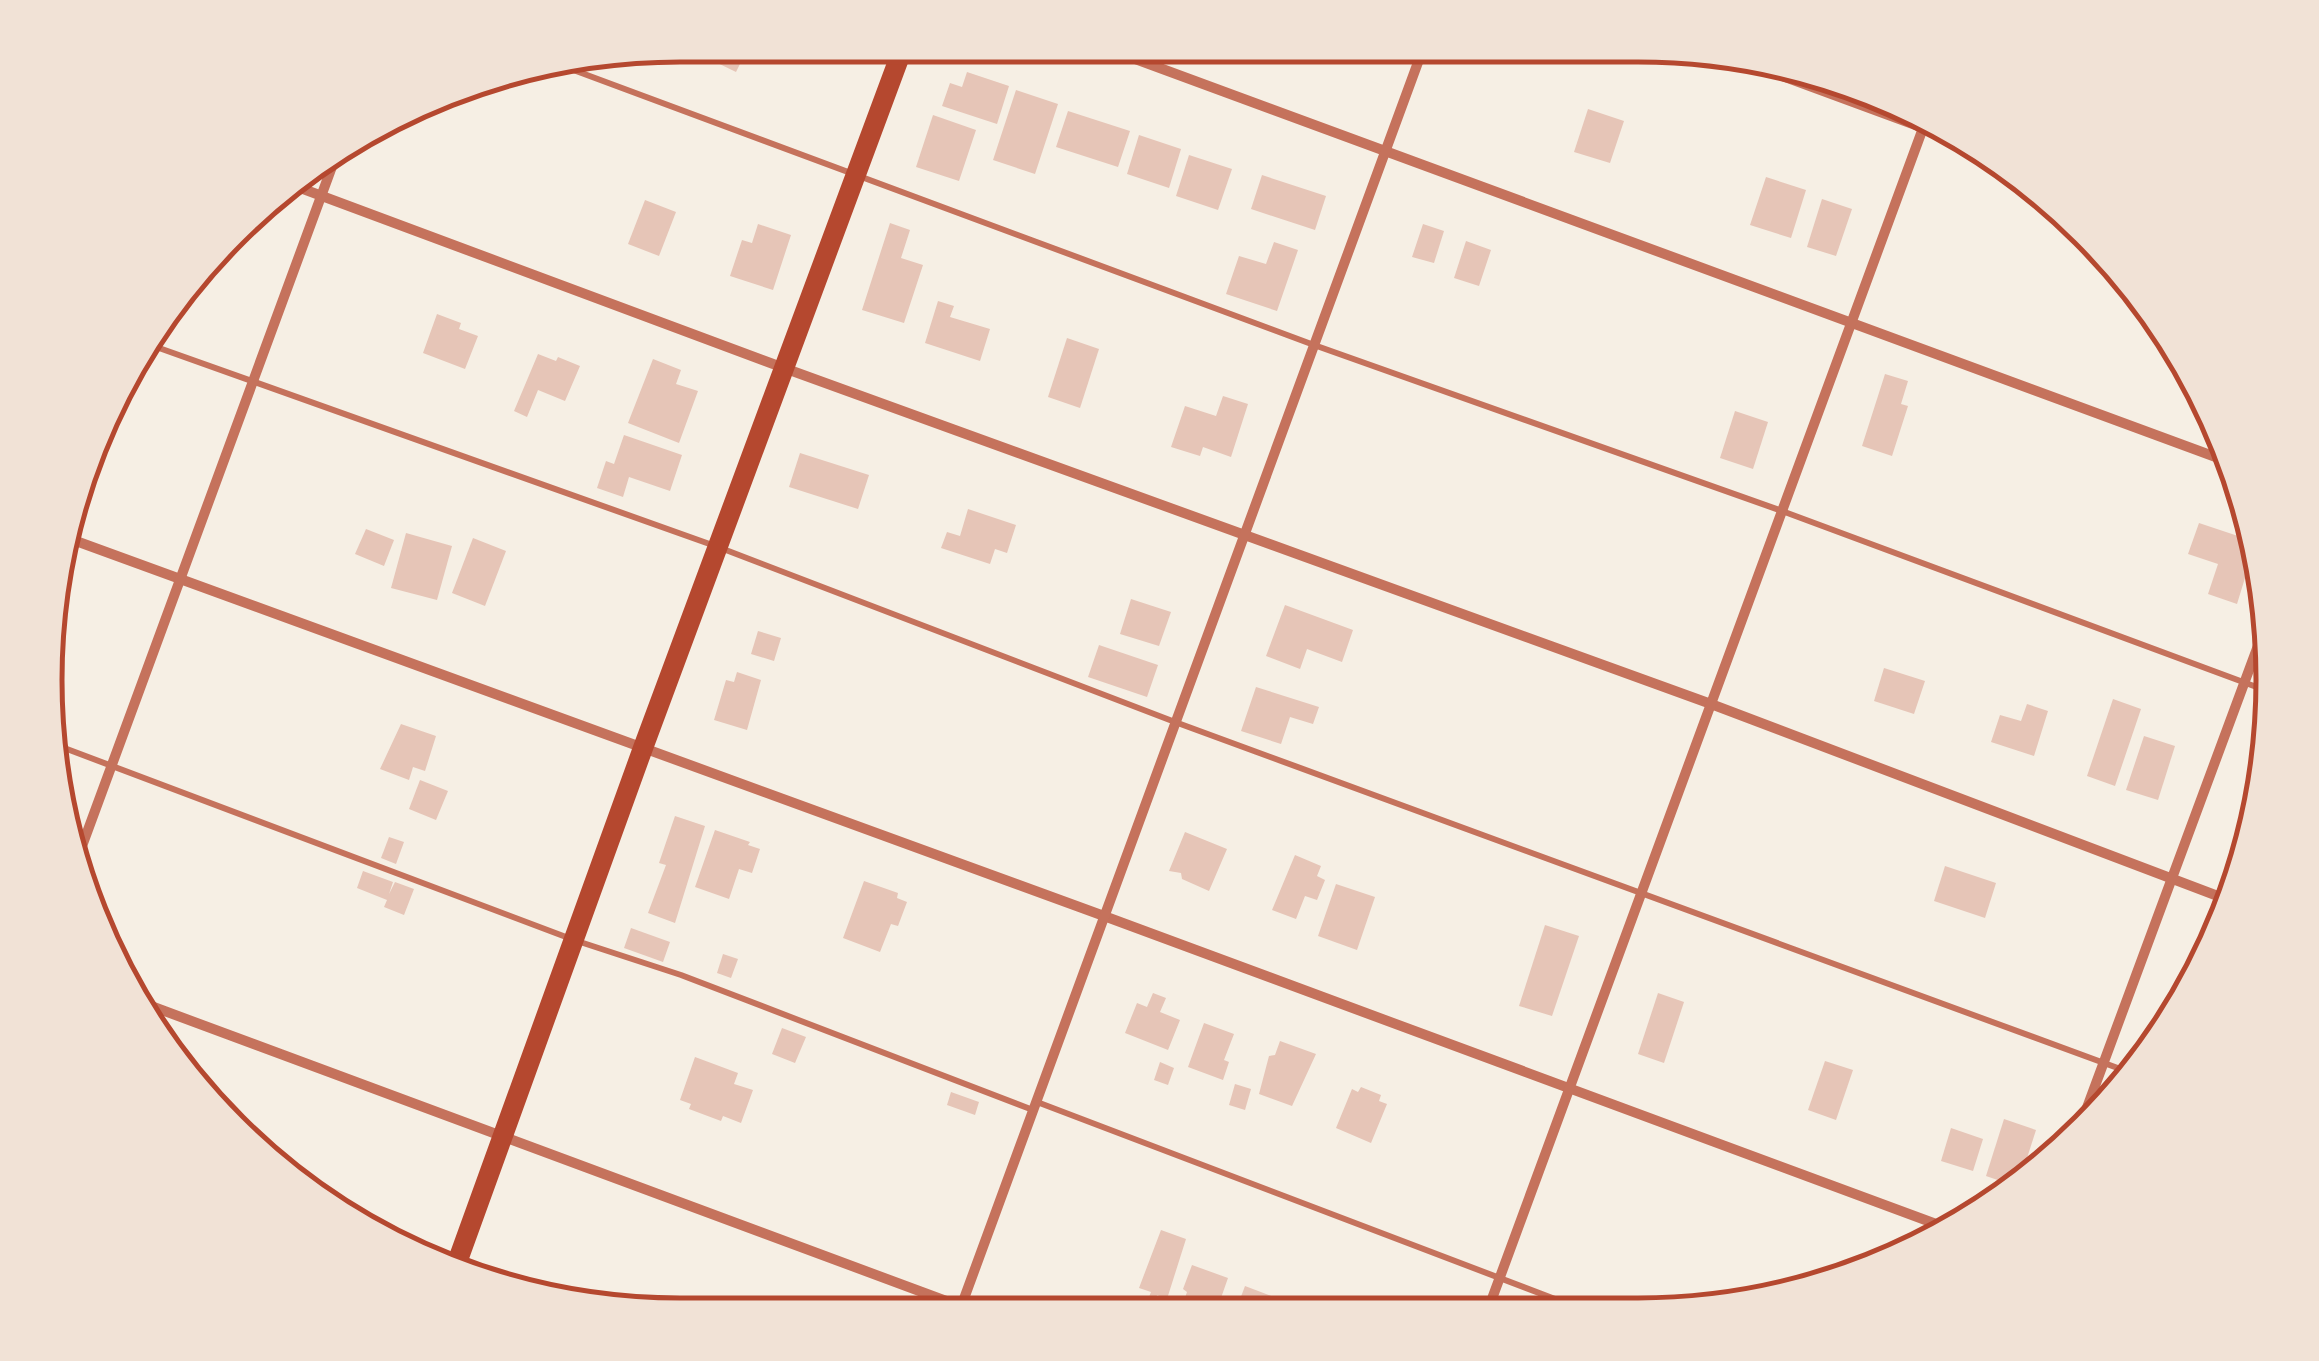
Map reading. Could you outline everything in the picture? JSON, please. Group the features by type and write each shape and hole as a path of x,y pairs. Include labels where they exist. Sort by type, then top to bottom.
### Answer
{"main road":[{"path":"459,1257 898,62"}],"street":[{"path":"1143,62 2214,456"},
{"path":"964,1298 1418,62"},
{"path":"1492,1298 1922,131"},
{"path":"84,840 330,172"},
{"path":"304,190 1711,704 2217,896"},
{"path":"79,541 1934,1223"},
{"path":"2089,1103 2256,652"},
{"path":"157,1008 928,1298"}],"lane":[{"path":"577,71 2257,687"},
{"path":"160,348 718,548 1176,722 2120,1068"},
{"path":"67,750 574,940 681,975 1554,1298"}],"building":[{"path":"715,62 741,62 736,72"},
{"path":"967,72 1009,86 997,124 942,106 950,83 962,87"},
{"path":"1016,90 1058,104 1035,174 993,160"},
{"path":"1588,109 1624,121 1610,163 1574,152"},
{"path":"1068,111 1130,131 1118,167 1056,147"},
{"path":"933,115 976,130 959,181 916,167"},
{"path":"1139,135 1181,149 1169,188 1127,174"},
{"path":"1189,155 1232,169 1218,210 1176,196"},
{"path":"1262,175 1326,196 1315,230 1251,209"},
{"path":"1766,177 1806,190 1791,238 1750,225"},
{"path":"1822,199 1852,209 1836,256 1807,247"},
{"path":"645,200 676,212 659,256 628,244"},
{"path":"890,223 910,230 901,258 923,265 904,323 862,310"},
{"path":"758,224 791,235 773,290 730,276 742,240 752,243"},
{"path":"1423,224 1444,231 1434,263 1412,257"},
{"path":"1466,241 1491,250 1479,286 1454,278"},
{"path":"1274,242 1298,250 1277,311 1226,294 1239,256 1266,264"},
{"path":"938,301 954,306 950,317 990,329 980,361 925,343"},
{"path":"437,314 461,323 459,329 478,336 465,369 423,353"},
{"path":"1067,338 1099,349 1080,408 1048,397"},
{"path":"538,354 580,366 565,401 538,390 527,417 514,411"},
{"path":"653,359 681,370 676,384 698,391 679,443 628,423"},
{"path":"1885,374 1908,381 1901,404 1908,406 1892,456 1862,446"},
{"path":"1223,396 1248,404 1231,457 1203,447 1200,456 1171,447 1185,406 1216,416"},
{"path":"1735,411 1768,422 1753,469 1720,458"},
{"path":"624,435 682,455 670,491 629,477 623,497 597,488 606,461 614,464"},
{"path":"800,453 869,475 858,509 789,487"},
{"path":"968,509 1016,525 1007,553 995,549 990,564 941,548 947,532 960,536"},
{"path":"2199,523 2239,536 2247,572 2237,604 2208,594 2218,564 2188,554"},
{"path":"366,529 394,540 384,566 355,554"},
{"path":"406,533 452,546 437,600 391,588"},
{"path":"473,538 506,551 485,606 452,593"},
{"path":"1131,599 1171,612 1159,646 1120,634"},
{"path":"1285,605 1353,630 1342,662 1307,649 1300,669 1266,656"},
{"path":"758,631 781,638 774,661 751,654"},
{"path":"1099,645 1158,665 1147,697 1088,677"},
{"path":"1884,668 1925,681 1914,714 1874,701"},
{"path":"737,672 761,680 747,730 714,720 726,680 734,682"},
{"path":"1256,687 1319,707 1313,724 1290,717 1281,744 1241,731"},
{"path":"2113,699 2141,709 2115,786 2087,776"},
{"path":"2027,704 2048,711 2034,756 1991,742 2000,715 2021,721"},
{"path":"401,724 436,736 425,771 413,767 409,780 380,769"},
{"path":"2144,736 2175,746 2158,800 2126,790"},
{"path":"420,780 448,791 436,820 409,809"},
{"path":"675,816 705,826 675,923 648,913 666,865 659,863"},
{"path":"715,830 760,849 752,873 739,869 729,899 695,887"},
{"path":"1185,832 1227,849 1209,891 1182,879 1181,873 1169,871"},
{"path":"389,837 404,842 396,864 381,858"},
{"path":"1295,855 1321,866 1317,876 1325,880 1317,900 1305,896 1296,919 1272,910"},
{"path":"1945,866 1996,883 1985,918 1934,901"},
{"path":"363,871 393,882 389,894 395,882 414,889 404,915 384,907 387,900 357,888"},
{"path":"864,881 898,893 897,898 907,902 898,926 891,924 880,952 843,938"},
{"path":"1336,884 1375,897 1357,950 1318,936"},
{"path":"1545,925 1579,936 1552,1016 1519,1006"},
{"path":"631,928 670,942 663,962 624,948"},
{"path":"723,954 738,959 731,978 717,973"},
{"path":"1153,993 1166,998 1160,1012 1180,1020 1168,1050 1125,1033 1137,1003 1147,1007"},
{"path":"1658,993 1684,1002 1664,1063 1638,1054"},
{"path":"1204,1023 1234,1034 1224,1060 1229,1062 1223,1080 1188,1067"},
{"path":"782,1028 806,1037 795,1063 772,1054"},
{"path":"1280,1041 1316,1054 1292,1106 1259,1094 1269,1056 1275,1055"},
{"path":"695,1057 738,1073 734,1084 753,1090 741,1123 723,1116 721,1121 689,1109 691,1104 680,1100"},
{"path":"1825,1061 1853,1070 1836,1120 1808,1110"},
{"path":"1160,1062 1174,1068 1168,1085 1154,1080"},
{"path":"1235,1084 1251,1089 1245,1110 1229,1105"},
{"path":"1361,1087 1381,1095 1379,1101 1387,1104 1371,1143 1336,1128 1352,1089 1358,1092"},
{"path":"951,1092 979,1102 975,1115 947,1105"},
{"path":"2004,1119 2036,1130 2026,1162 2001,1181 1986,1176"},
{"path":"1951,1128 1983,1139 1973,1171 1941,1161"},
{"path":"1161,1230 1186,1239 1167,1298 1149,1297 1151,1292 1139,1288"},
{"path":"1192,1265 1228,1278 1221,1298 1185,1298 1187,1292 1183,1289"},
{"path":"1245,1286 1277,1298 1240,1298"}]}
